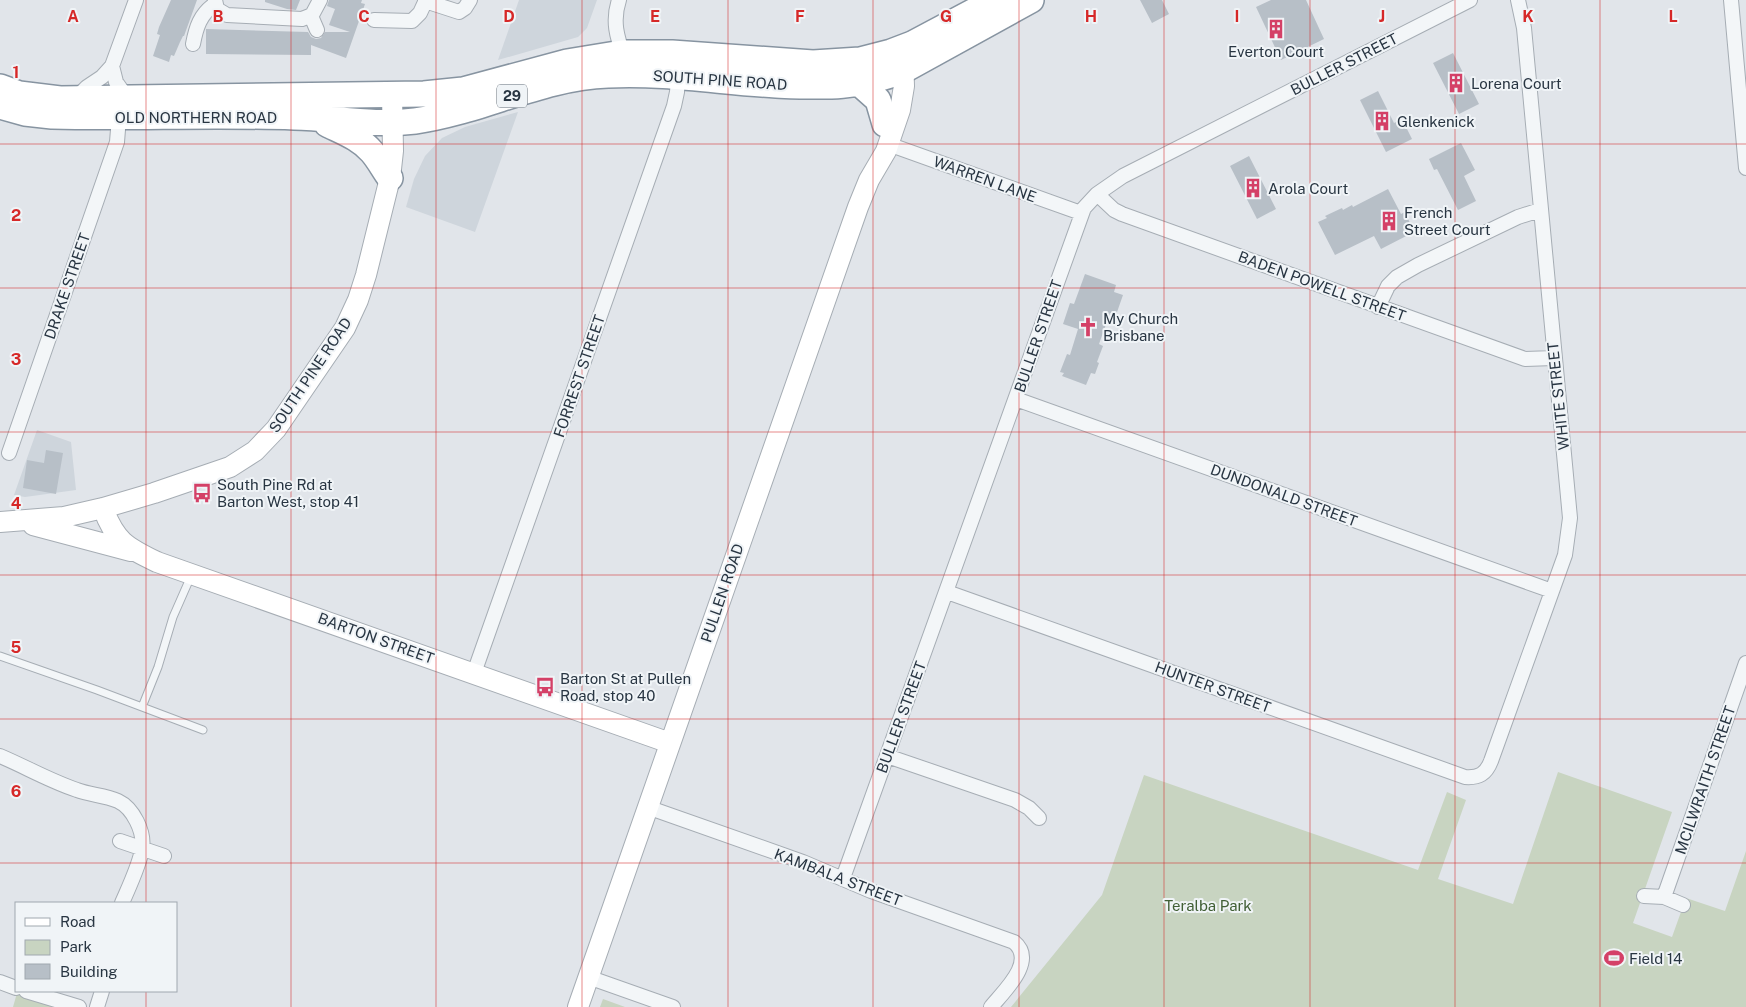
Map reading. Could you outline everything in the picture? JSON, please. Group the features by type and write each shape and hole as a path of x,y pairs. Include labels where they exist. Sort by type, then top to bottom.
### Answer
{"highway":[{"name":"SOUTH PINE ROAD","path":"392,94 424,94 463,90 567,62 626,64 678,78 825,87 860,84 995,0"},
{"name":"SOUTH PINE ROAD","path":"394,123 454,113 593,76 626,64 672,53 792,62 897,61 1031,0"},
{"path":"860,84 878,100 887,134"},
{"name":"OLD NORTHERN ROAD","path":"0,87 30,96 74,99 124,108 296,116 356,122 394,123"},
{"name":"OLD NORTHERN ROAD","path":"0,106 25,113 52,116 124,108 392,94"},
{"path":"314,118 361,141 372,152 390,178"}],"street":[{"path":"74,99 102,77 112,66 136,0"},
{"path":"193,44 195,30 202,16 215,2 219,10 229,15 302,19 311,16 320,0"},
{"path":"374,20 412,21 420,13 426,0 459,12 465,8 470,0"},
{"path":"619,0 615,20 616,34 626,64"},
{"name":"BULLER STREET","path":"843,878 1081,214 1087,204 1097,194 1138,168 1470,0"},
{"name":"WHITE STREET","path":"1480,776 1485,773 1492,761 1565,555 1570,518 1524,28 1518,0"},
{"path":"1730,0 1746,168"},
{"path":"311,16 317,30"},
{"name":"PULLEN ROAD","path":"578,1007 869,180 876,148 887,134 897,61"},
{"path":"112,66 124,108"},
{"name":"FORREST STREET","path":"474,673 674,106 678,78"},
{"name":"SOUTH PINE ROAD","path":"10,522 64,517 102,508 154,493 230,467 255,451 276,429 345,328 366,275 393,159 394,123 392,94"},
{"name":"DRAKE STREET","path":"9,453 118,142 124,108"},
{"name":"WARREN LANE","path":"887,134 1081,214"},
{"name":"BADEN POWELL STREET","path":"1097,194 1114,210 1122,214 1378,307 1524,359 1554,358"},
{"path":"1378,307 1388,286 1397,277 1518,217 1540,210"},
{"name":"DUNDONALD STREET","path":"1016,399 1552,590"},
{"name":"BARTON STREET","path":"102,508 113,532 125,544 136,552 157,562 670,743"},
{"path":"10,522 136,552"},
{"name":"HUNTER STREET","path":"947,592 1465,777 1475,778 1480,776"},
{"name":"MCILWRAITH STREET","path":"1664,897 1746,663"},
{"path":"0,756 31,769 52,781 84,793 119,802 132,812 138,824 142,849 122,902"},
{"path":"887,756 1014,800 1029,808 1039,818"},
{"name":"KAMBALA STREET","path":"647,807 804,862 871,891 1010,940 1018,946 1022,953 1022,962 1017,974 991,1007"},
{"path":"120,841 164,856"},
{"path":"1644,896 1664,897 1683,905"},
{"path":"588,977 673,1007"},
{"path":"0,982 15,988"},
{"path":"29,992 79,1007"},
{"path":"97,1007 102,992"}],"lane":[{"path":"142,707 158,667 173,617 192,573"},
{"path":"0,656 204,730"}],"shaded area":[{"path":"519,0 597,0 587,28 578,37 498,60"},
{"path":"518,112 475,232 406,207 414,179 425,156 442,138 465,127"},
{"path":"37,430 71,442 76,490 25,497 14,495"}],"green space":[{"name":"Teralba Park","path":"1558,772 1672,812 1633,923 1672,937 1686,898 1725,911 1746,851 1746,1007 1011,1007 1102,895 1144,775 1418,870 1447,792 1466,800 1438,879 1513,904"},
{"path":"17,993 58,1007 13,1007"},
{"path":"603,999 625,1007 600,1007"}],"building":[{"path":"171,0 197,0 184,36 174,56 171,55 169,62 153,56 160,35 157,34 159,27"},
{"path":"265,0 300,0 296,10 265,2"},
{"path":"329,0 362,0 361,3 365,4 346,58 311,45 311,55 206,54 206,29 308,32 311,37 316,39 321,38 325,32 350,32 329,25 335,9 327,6"},
{"path":"1140,0 1162,0 1169,14 1152,23"},
{"name":"Everton Court","path":"1271,0 1306,0 1324,39 1281,60 1256,7"},
{"name":"Lorena Court","path":"1453,53 1479,104 1459,114 1433,63"},
{"name":"Glenkenick","path":"1378,91 1394,123 1402,119 1412,139 1386,152 1360,100"},
{"path":"1461,143 1475,170 1464,176 1476,201 1458,210 1437,169 1434,170 1429,159"},
{"name":"Arola Court","path":"1249,156 1276,209 1257,219 1230,166"},
{"path":"1388,189 1401,214 1405,212 1414,232 1381,249 1374,236 1335,255 1318,222 1327,218 1325,216 1342,208 1343,210 1352,205 1353,207"},
{"name":"My Church Brisbane","path":"1085,274 1116,285 1114,292 1123,295 1116,315 1110,313 1099,344 1103,346 1097,362 1099,363 1095,374 1091,373 1086,385 1062,376 1064,373 1060,372 1067,354 1070,355 1078,329 1063,324 1070,303 1074,304"},
{"path":"46,450 63,453 56,494 23,488 27,460 44,463"}],"place":[{"name":"Everton Court","path":"1276,29"},
{"name":"Lorena Court","path":"1456,83"},
{"name":"Glenkenick","path":"1382,121"},
{"name":"Arola Court","path":"1253,188"},
{"name":"French Street Court","path":"1389,221"},
{"name":"My Church Brisbane","path":"1088,327"},
{"name":"South Pine Rd at Barton West, stop 41","path":"202,493"},
{"name":"Barton St at Pullen Road, stop 40","path":"545,687"},
{"name":"Field 14","path":"1614,958"}]}
